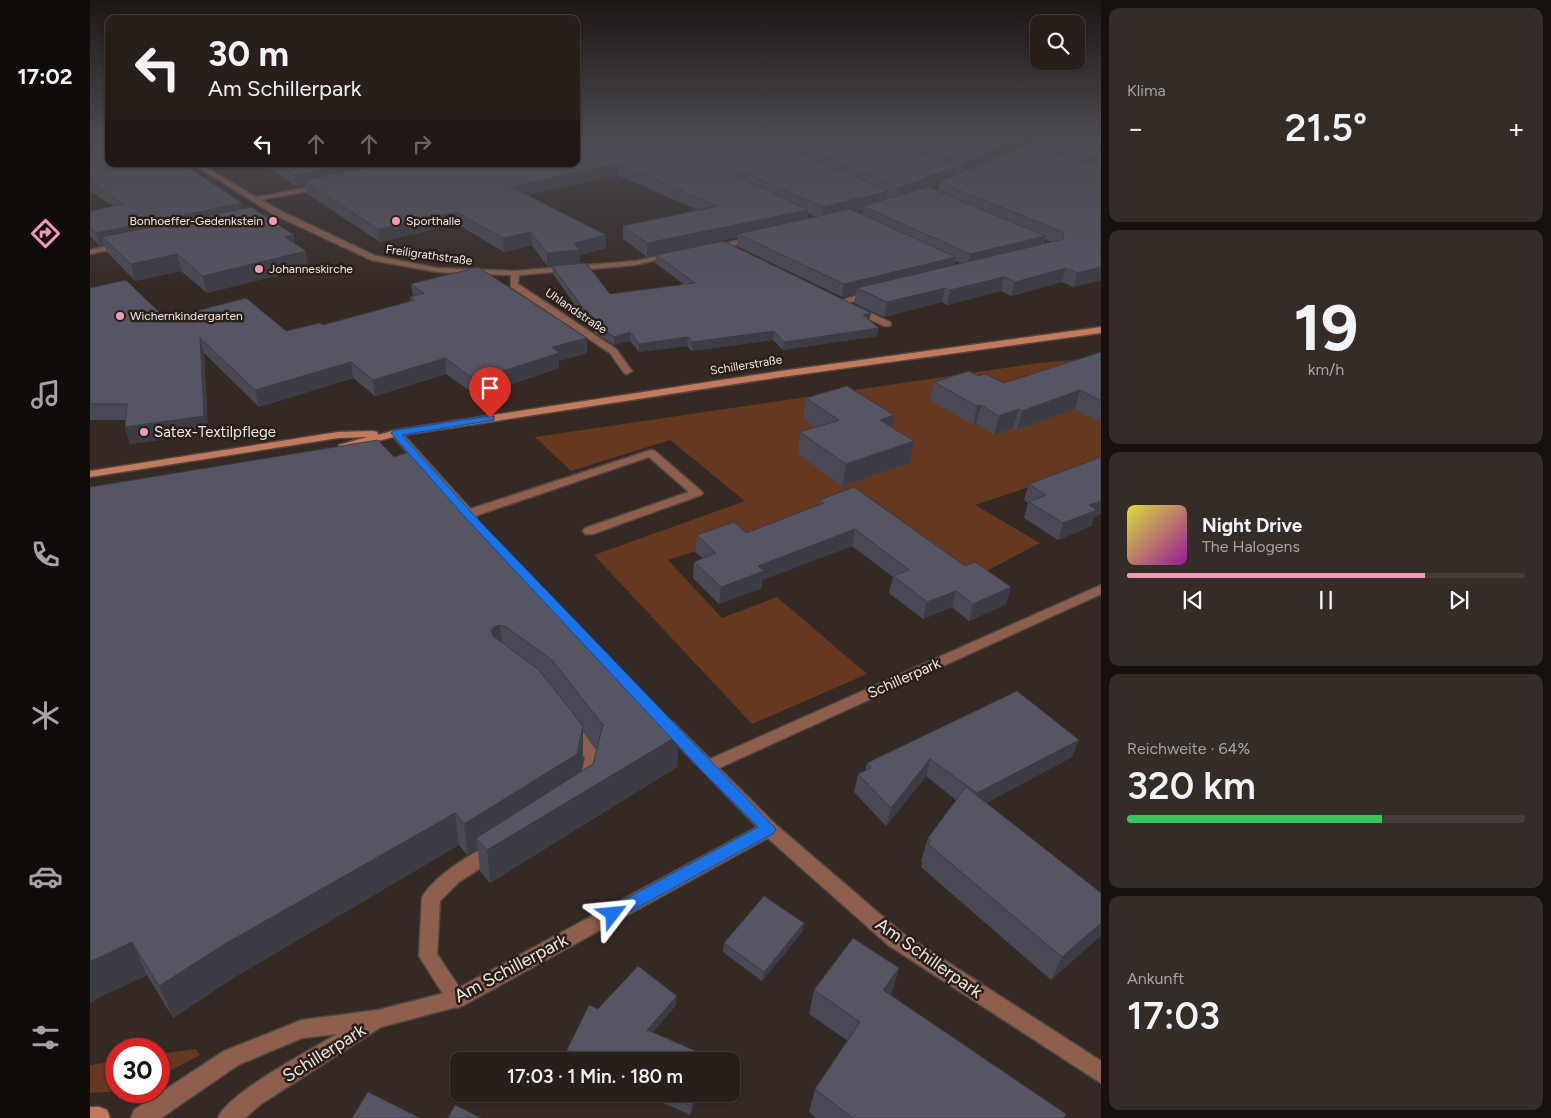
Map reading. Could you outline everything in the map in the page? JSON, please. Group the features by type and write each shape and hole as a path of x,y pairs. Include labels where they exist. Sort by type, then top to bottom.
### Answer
{"main road":[{"name":"Schillerstraße","path":"90,474 338,436 396,433 772,375 1101,330"},
{"name":"Schillerstraße","path":"331,450 396,433"},
{"path":"90,1118 99,1118"}],"street":[{"name":"Freiligrathstraße","path":"233,186 278,213 374,258 437,270 515,273 636,263 681,254"},
{"path":"254,199 319,186"},
{"path":"268,215 278,213"},
{"path":"708,248 763,236"},
{"path":"90,252 128,244"},
{"path":"725,245 743,254"},
{"name":"Uhlandstraße","path":"515,273 514,285 612,351 627,371"},
{"path":"839,302 885,291"},
{"path":"831,297 887,324"},
{"path":"396,433 481,528"},
{"path":"468,514 652,452 697,493 589,531"},
{"name":"Schillerpark","path":"707,767 1101,589"},
{"name":"Am Schillerpark","path":"659,716 769,829 895,939 1101,1073"},
{"path":"564,720 593,757 586,791 578,796"},
{"name":"Am Schillerpark","path":"378,1019 457,999 769,829"},
{"path":"457,999 428,956 430,898 453,877 503,844"},
{"name":"Schillerpark","path":"142,1118 231,1058 302,1029 378,1019"},
{"name":"Schillerpark","path":"229,1118 254,1097 378,1019"}],"shaded area":[{"path":"1101,357 1101,463 975,505 1040,543 977,576 872,499 832,507 668,560 722,618 777,597 867,674 752,724 594,555 745,501 670,440 571,471 535,437 1038,363"},
{"path":"196,1049 200,1055 170,1071 170,1053"},
{"path":"105,1063 105,1092 90,1093 90,1065"}],"building":[{"path":"98,186 217,186 242,203 96,233 90,227 90,211 124,204"},
{"path":"313,186 515,186 511,187 606,235 574,243 580,250 547,253 531,232 503,238 456,212 378,229"},
{"path":"671,186 758,186 808,210 647,243 623,226 718,206"},
{"path":"776,186 877,186 888,191 823,207"},
{"path":"949,186 1101,186 1101,267 1077,273 1066,268 1015,282 1004,277 950,290 945,288 887,302 857,288 1064,239 1063,232"},
{"path":"928,187 1045,236 970,254 863,206"},
{"path":"251,207 294,235 285,237 306,251 203,276 177,254 131,264 102,237"},
{"path":"850,209 956,257 844,284 738,234"},
{"path":"723,241 871,313 863,315 879,328 784,342 774,331 692,342 688,337 639,344 630,332 614,337 595,324 552,266 586,263 610,294 695,283 656,255"},
{"path":"478,267 587,338 552,347 559,353 475,380 445,358 373,380 351,362 255,390 200,338 204,416 125,427 127,404 90,404 90,288 126,280 166,319 246,298 286,331 320,323 323,325 415,300 410,297 424,293 411,284"},
{"path":"1101,352 1101,401 1080,390 1022,411 1019,409 999,416 934,382 969,371 979,376 985,374 1004,383"},
{"path":"847,386 894,415 880,420 914,441 846,464 800,432 839,420 806,398"},
{"path":"378,440 394,457 409,452 679,735 487,850 476,838 593,764 603,725 552,660 506,627 500,625 494,627 491,631 493,636 539,670 583,726 577,754 464,824 455,813 223,945 159,986 132,942 90,962 90,487"},
{"path":"1101,457 1101,501 1089,505 1097,510 1063,523 1029,502 1046,495 1029,484"},
{"path":"854,487 965,566 975,562 1011,587 973,604 956,591 927,602 893,576 909,570 855,529 758,566 764,571 721,587 694,562 716,553 697,535 734,522 746,533 824,503 820,500"},
{"path":"1017,691 1079,740 977,793 930,759 891,808 858,774 871,768 867,763"},
{"path":"966,787 1101,893 1101,923 1062,957 928,844 931,841 928,838"},
{"path":"764,896 804,923 764,972 724,943"},
{"path":"853,938 899,968 883,990 1066,1114 1064,1118 853,1118 815,1089 860,1022 814,990"},
{"path":"638,966 677,996 647,1030 698,1052 572,1052 567,1050 589,1005 598,1009"},
{"path":"368,1092 420,1118 352,1118"},
{"path":"682,1102 692,1102 691,1106"},
{"path":"455,1105 481,1118 448,1118"}],"place":[{"name":"Bonhoeffer-Gedenkstein","path":"273,221"},
{"name":"Sporthalle","path":"396,221"},
{"name":"Johanneskirche","path":"259,269"},
{"name":"Wichernkindergarten","path":"120,316"},
{"name":"Satex-Textilpflege","path":"144,432"}],"route":[{"path":"490,418 396,433 468,514 707,767 769,829 613,914"}]}
